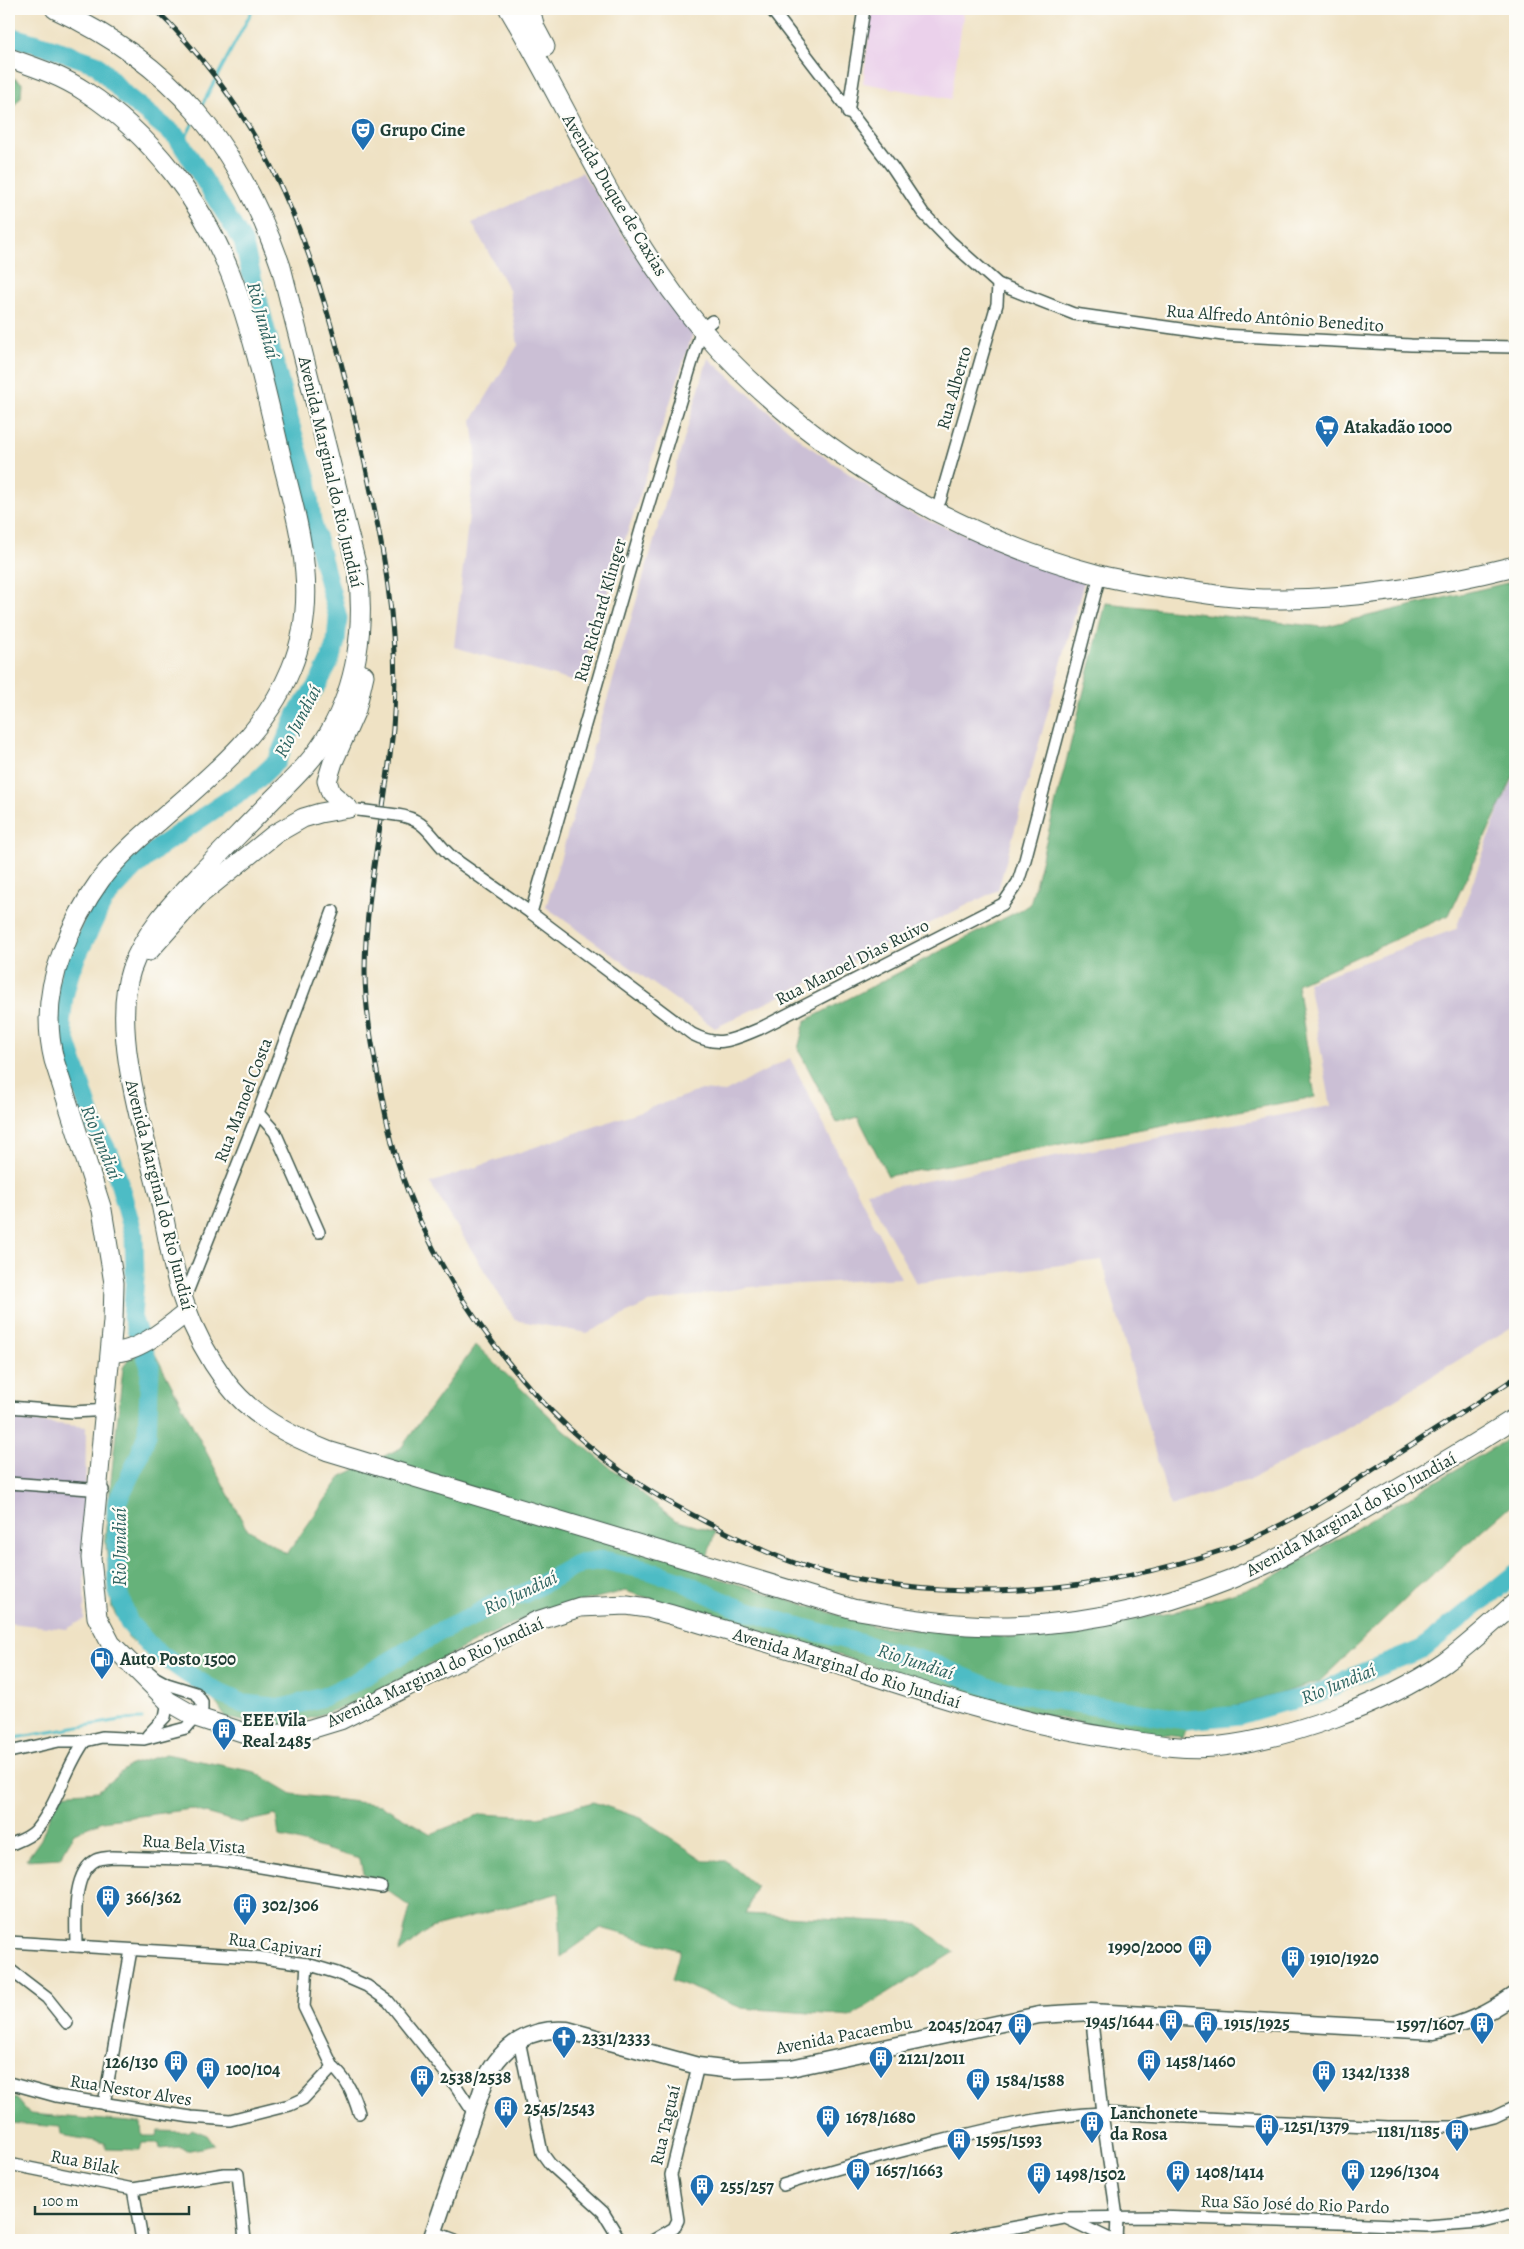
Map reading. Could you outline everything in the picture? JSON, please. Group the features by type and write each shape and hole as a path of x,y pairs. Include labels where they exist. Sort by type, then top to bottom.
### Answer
{"main road":[{"name":"Avenida Marginal do Rio Jundiaí","path":"55,9 89,25 127,48 159,74 195,111 223,145 248,186 267,226 281,267 352,544 361,595 359,641 354,670 342,707 330,732 314,756 169,908 146,939 131,971 124,1012 127,1052 186,1307 210,1356 227,1383 249,1408 302,1441 328,1451 854,1609 926,1622 1007,1626 1082,1619 1158,1604 1215,1586 1265,1565 1458,1454 1515,1418"},
{"name":"Avenida Duque de Caxias","path":"509,9 584,147 651,262 770,398 802,425 869,473 937,513 1012,546 1100,576 1214,595 1278,600 1330,598 1407,589 1515,566"},
{"name":"Avenida Duque de Caxias","path":"530,9 535,28 595,142 652,242 707,325 834,436 940,501 1005,530 1102,563 1147,573 1217,583 1275,588 1361,583 1414,576 1515,554"},
{"name":"Avenida Marginal do Rio Jundiaí","path":"9,58 47,71 86,92 126,123 166,165 198,208 227,266 243,310 299,528 306,578 306,606 301,638 292,666 279,695 260,724 224,765 139,839 101,878 73,926 54,974 48,1010 48,1038 102,1210 114,1283 119,1351 109,1410 101,1490 91,1558 97,1618 111,1644 166,1709 190,1723 245,1733 274,1736 304,1732 340,1720 537,1622 580,1607 626,1604 648,1608 793,1650 1018,1720 1079,1733 1182,1748 1215,1747 1265,1738 1326,1720 1377,1702 1445,1663 1515,1603"},
{"path":"353,809 330,793 327,781 333,762 354,717 362,686 368,641 368,616 361,595"},
{"path":"131,971 198,896 275,834 303,818 320,812 353,809"},
{"path":"119,1351 164,1330 186,1307"},
{"name":"Avenida Pacaembu","path":"433,2236 473,2112 495,2061 519,2040 531,2033 554,2029 567,2030 698,2066 732,2070 791,2068 1040,2014 1091,2012 1434,2031 1460,2025 1489,2012 1515,1995"}],"street":[{"path":"771,9 781,21"},
{"path":"779,9 781,21"},
{"path":"848,112 864,9"},
{"name":"Rua Alfredo Antônio Benedito","path":"781,21 848,112 893,168 924,212 951,242 998,284 1074,314 1223,335 1412,345 1515,347"},
{"name":"Rua Alberto","path":"940,501 996,304 998,284"},
{"name":"Rua Richard Klinger","path":"531,913 642,526 707,325"},
{"name":"Rua Manoel Dias Ruivo","path":"353,809 418,820 424,824 437,842 453,858 531,913 692,1034 703,1040 719,1043 759,1030 1003,904 1018,882 1025,860 1100,576"},
{"name":"Rua Manoel Costa","path":"186,1307 333,911"},
{"path":"258,1113 275,1132 319,1232"},
{"path":"9,1407 73,1412 109,1410"},
{"path":"9,1482 101,1490 99,1552 106,1621 123,1647 156,1678 196,1693 202,1702 202,1709 190,1723 144,1739 102,1737 86,1742 47,1742 9,1752"},
{"path":"144,1739 158,1727 166,1709"},
{"path":"9,1845 23,1840 35,1831 58,1794 75,1756 86,1742"},
{"name":"Rua Bela Vista","path":"76,1946 76,1903 82,1873 96,1860 112,1857 218,1860 381,1887"},
{"name":"Rua Capivari","path":"9,1942 254,1957 307,1964 337,1973 367,1986 388,2001 456,2086 473,2112"},
{"path":"104,2104 131,1950"},
{"path":"307,1964 304,2007 333,2067 352,2089 360,2113"},
{"path":"9,1969 47,1998 67,2023"},
{"path":"1064,2218 1114,2240 1117,2217 1102,2113 1091,2012"},
{"path":"519,2040 542,2153 550,2164 603,2212 620,2240"},
{"name":"Rua Taguaí","path":"654,2240 674,2228 678,2220 679,2213 671,2175 698,2066"},
{"name":"Rua Nestor Alves","path":"9,2083 56,2096 191,2117 230,2120 290,2105 304,2099 333,2067"},
{"path":"783,2185 830,2170 1013,2123 1065,2114 1102,2113 1388,2127 1454,2127 1494,2117 1515,2107"},
{"name":"Rua Bilak","path":"9,2164 133,2189 142,2240"},
{"path":"133,2189 224,2174 238,2174 245,2240"},
{"name":"Rua São José do Rio Pardo","path":"955,2240 1064,2218 1117,2217 1426,2226 1479,2222 1515,2213"},
{"path":"433,2236 455,2240"}],"shaded area":[{"path":"872,9 964,9 951,99 863,83"},
{"path":"582,172 653,281 693,333 578,683 454,647 476,452 472,420 518,345 509,290 472,223"},
{"path":"708,358 805,444 903,510 1084,582 998,890 715,1028 546,907"},
{"path":"1515,776 1515,1325 1345,1430 1252,1479 1170,1506 1102,1260 916,1283 866,1192 1331,1106 1308,982 1456,929 1500,806"},
{"path":"790,1058 901,1278 749,1287 648,1303 587,1333 515,1320 430,1183 702,1090 725,1092"},
{"path":"9,1419 86,1427 84,1619 67,1629 9,1623"}],"green space":[{"path":"9,75 22,83 21,97 13,107 9,107"},
{"path":"1515,581 1515,773 1449,915 1297,984 1315,1097 888,1176 858,1117 837,1123 798,1049 805,1021 1030,905 1106,603 1322,627"},
{"path":"476,1345 566,1432 675,1520 715,1532 702,1573 874,1626 1010,1637 1172,1613 1263,1583 1515,1435 1515,1502 1415,1589 1319,1682 1237,1706 1192,1712 1183,1737 1103,1728 965,1697 845,1657 625,1591 534,1613 344,1707 277,1729 225,1717 214,1699 130,1640 112,1608 105,1536 123,1368 128,1359 152,1348 246,1528 287,1554 342,1476 401,1448"},
{"path":"166,1754 255,1772 292,1794 381,1805 431,1834 481,1814 538,1817 593,1802 641,1818 705,1861 726,1861 756,1886 746,1914 915,1923 954,1952 851,2016 742,2008 672,1980 680,1950 601,1928 561,1957 559,1893 431,1928 399,1953 410,1907 363,1873 360,1859 279,1836 276,1815 240,1823 191,1809 103,1821 74,1833 60,1858 26,1860 41,1839 58,1794 98,1791 130,1765"},
{"path":"9,2097 17,2099 30,2114 141,2123 142,2136 157,2136 158,2131 187,2132 192,2129 207,2135 214,2145 187,2151 180,2147 160,2149 159,2143 142,2143 140,2150 106,2149 106,2143 61,2135 60,2127 9,2123"}],"waterway":[{"path":"202,105 253,9"},
{"name":"Rio Jundiaí","path":"9,36 96,64 126,96 177,137 243,242 307,480 312,521 338,618 336,642 329,662 318,684 297,713 277,761 255,782 163,844 134,868 104,900 71,969 64,997 61,1024 94,1125 113,1161 134,1235 135,1277 132,1317 150,1367 147,1434 138,1459 116,1504 117,1589 129,1623 153,1649 189,1675 217,1692 244,1704 283,1708 323,1697 355,1682 437,1633 501,1600 523,1594 581,1563 603,1560 647,1570 681,1581 731,1605 789,1624 931,1663 988,1687 1037,1697 1186,1720 1240,1715 1316,1695 1350,1678 1422,1649 1515,1574"},
{"path":"182,144 193,123"},
{"path":"231,1707 244,1704"},
{"path":"9,1739 120,1720 142,1719"}],"railway":[{"path":"155,9 199,56 236,106 266,157 292,211 313,267 331,325 369,481 388,586 392,621 395,692 390,758 368,911 365,986 375,1059 395,1154 415,1210 464,1302 495,1345 529,1386 565,1424 604,1458 660,1497 741,1540 800,1565 831,1574 880,1584 980,1591 1030,1589 1080,1584 1178,1564 1226,1549 1265,1533 1320,1502 1515,1378"}],"place":[{"name":"Grupo Cine","path":"363,151"},
{"name":"Atakadão 1000","path":"1327,448"},
{"name":"Auto Posto 1500","path":"102,1680"},
{"name":"EEE Vila Real 2485","path":"224,1751"},
{"name":"366/362","path":"108,1918"},
{"name":"302/306","path":"245,1926"},
{"name":"1990/2000","path":"1200,1968"},
{"name":"1910/1920","path":"1293,1979"},
{"name":"1945/1644","path":"1171,2042"},
{"name":"1915/1925","path":"1206,2044"},
{"name":"1597/1607","path":"1482,2045"},
{"name":"2045/2047","path":"1020,2046"},
{"name":"2331/2333","path":"564,2059"},
{"name":"2121/2011","path":"881,2079"},
{"name":"1458/1460","path":"1149,2082"},
{"name":"126/130","path":"176,2083"},
{"name":"100/104","path":"208,2090"},
{"name":"1342/1338","path":"1324,2093"},
{"name":"2538/2538","path":"422,2098"},
{"name":"1584/1588","path":"978,2101"},
{"name":"2545/2543","path":"506,2129"},
{"name":"1678/1680","path":"828,2138"},
{"name":"Lanchonete da Rosa","path":"1092,2144"},
{"name":"1251/1379","path":"1267,2147"},
{"name":"1181/1185","path":"1457,2152"},
{"name":"1595/1593","path":"959,2161"},
{"name":"1657/1663","path":"858,2191"},
{"name":"1296/1304","path":"1353,2192"},
{"name":"1408/1414","path":"1178,2193"},
{"name":"1498/1502","path":"1039,2195"},
{"name":"255/257","path":"702,2207"}]}
